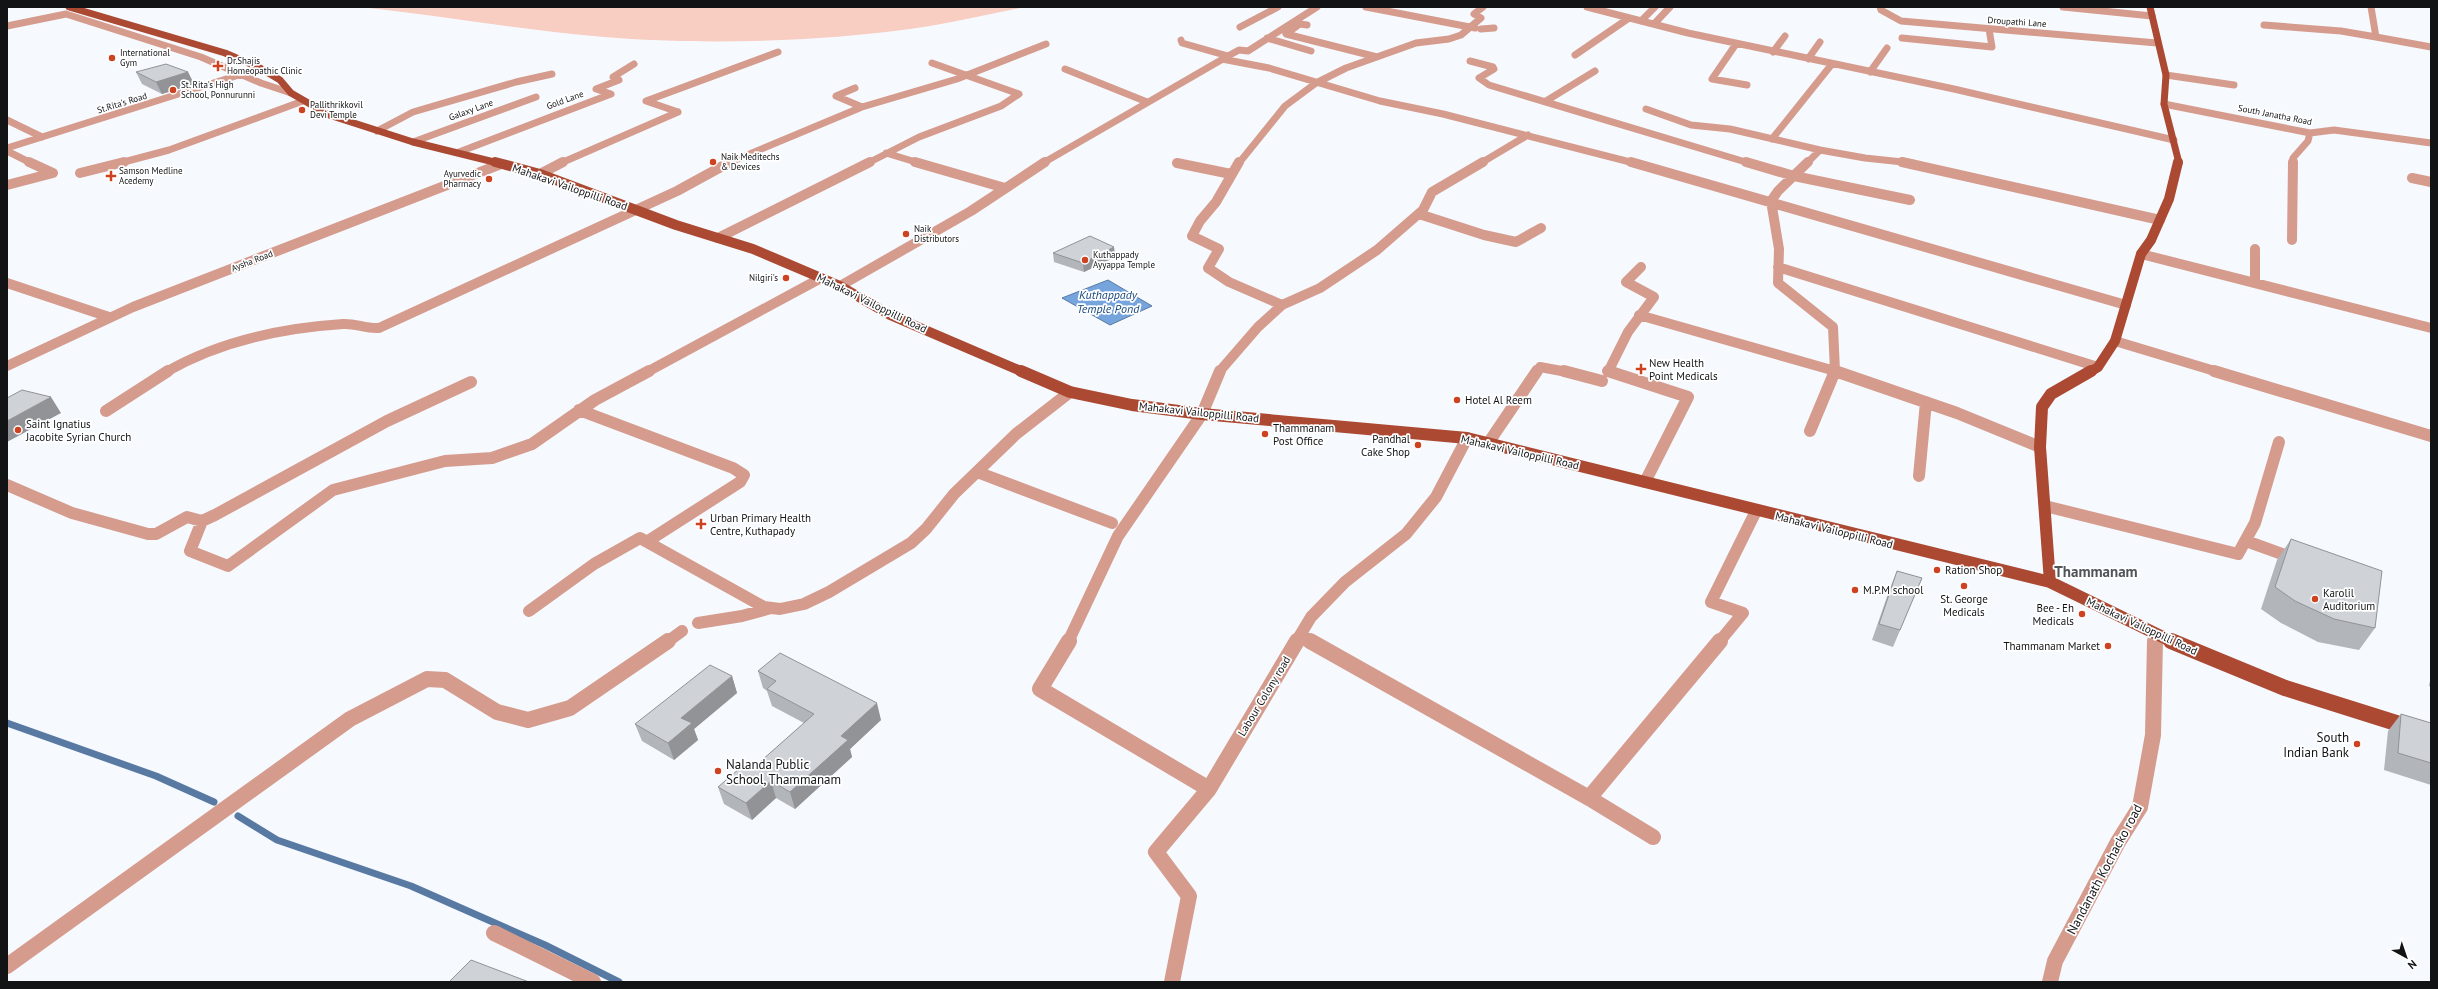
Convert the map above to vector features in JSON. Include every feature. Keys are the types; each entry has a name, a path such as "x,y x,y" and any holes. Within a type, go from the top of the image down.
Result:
{"main road":[{"name":"Mahakavi Vailoppilli Road","path":"69,7 225,53 260,68 280,80 291,94 329,115 413,142 459,152 540,174 636,210 718,238 840,286 890,315 1070,392 1132,405 1202,414 1467,438 1489,442 1756,511 2050,582 2155,634 2285,688 2431,734"},
{"path":"2050,582 2040,447 2042,407 2052,394 2098,367 2115,340 2141,254 2151,240 2174,187 2179,164 2164,104 2166,76 2157,44 2151,11"}],"street":[{"path":"1240,27 1278,7"},
{"path":"840,286 971,211 1050,158 1228,55 1239,50 1248,51 1317,7"},
{"path":"1366,7 1476,30"},
{"path":"1476,30 1481,18 1474,14 1483,7"},
{"path":"1587,7 1736,44 1870,72 2174,140"},
{"path":"1641,21 1655,7"},
{"path":"1654,24 1670,7"},
{"name":"Droupathi Lane","path":"1880,7 1881,10 1901,21 2157,44"},
{"path":"2063,7 2151,11"},
{"path":"2371,7 2376,37"},
{"path":"7,26 66,14 175,48 291,94"},
{"path":"1575,55 1629,18"},
{"path":"1286,34 1300,24 1307,25"},
{"path":"2264,25 2341,31 2431,47"},
{"path":"1282,305 1229,282 1208,268 1213,256 1219,249 1192,236 1200,221 1216,202 1231,174 1285,106 1316,83 1346,68 1416,43 1449,39 1476,30 1494,28"},
{"path":"1902,38 1992,47 1989,29"},
{"path":"1277,32 1377,57"},
{"path":"1773,52 1785,36"},
{"path":"1267,38 1310,51"},
{"path":"1181,40 1182,43 1195,47 1228,55 1316,83 1380,101 1443,114 1528,135 1772,201 1928,249 2126,305"},
{"path":"1195,47 1203,42"},
{"path":"1808,59 1820,42"},
{"path":"106,411 158,376 201,354 243,339 309,327 349,323 367,330 379,328 636,210 733,160 862,107 890,97 968,75 1046,44"},
{"path":"1736,44 1712,79 1747,85"},
{"path":"1212,45 1228,55"},
{"path":"1870,72 1888,48"},
{"path":"540,174 574,156 678,112 646,101 778,52"},
{"path":"1470,60 1494,69 1479,78 1480,80 1794,176 1910,200"},
{"path":"718,238 919,137 1001,106 1019,94 932,63"},
{"name":"Gold Lane","path":"459,152 611,94 596,89 619,80 612,77 634,64"},
{"path":"1772,139 1832,64"},
{"path":"1065,69 1148,102"},
{"path":"1546,101 1595,72"},
{"name":"St.Rita's Road","path":"7,148 127,112 242,74"},
{"path":"377,131 413,112 516,82 552,74"},
{"path":"2166,76 2234,85"},
{"path":"855,88 836,96 862,107"},
{"name":"Galaxy Lane","path":"413,142 536,97"},
{"path":"80,173 168,150 303,101"},
{"name":"South Janatha Road","path":"2164,104 2310,133 2334,130 2431,143"},
{"path":"1646,109 1691,125 1730,129 1820,150 1865,158 1915,163 2160,220"},
{"path":"7,120 42,137"},
{"path":"2292,240 2293,158 2308,141 2310,133"},
{"path":"1209,789 1040,689 1073,634 1118,536 1202,414 1217,374 1258,327 1282,305 1320,288 1371,254 1419,214 1432,192 1528,135"},
{"path":"1810,431 1835,371 1833,327 1778,283 1779,249 1772,201 1820,150"},
{"path":"7,151 53,174 7,185"},
{"path":"886,153 1005,188"},
{"path":"1177,163 1231,174"},
{"name":"Aysha Road","path":"7,366 109,317 501,164"},
{"path":"2412,178 2431,182"},
{"path":"1419,214 1516,242 1541,228"},
{"path":"2254,283 2255,249"},
{"path":"2141,254 2431,328"},
{"path":"1641,267 1626,282 1654,297 1639,315 1618,346 1608,372 1688,397 1645,482"},
{"path":"1778,267 2098,367"},
{"path":"471,382 387,421 261,491 202,521 190,551 228,566 333,490 445,461 492,458 532,444 594,400 821,278"},
{"path":"7,283 109,317"},
{"path":"1639,315 1835,371 1926,402 2040,447"},
{"path":"2115,340 2431,436"},
{"path":"1489,442 1540,367 1553,368 1602,381"},
{"path":"529,611 594,564 640,538 648,541 764,607 780,609 804,604 829,592 900,550 926,529 954,494 1016,434 1070,392"},
{"path":"1919,476 1926,402"},
{"path":"579,410 733,468 744,475 740,482 648,541"},
{"name":"Labour Colony road","path":"1172,982 1189,896 1156,852 1209,789 1311,617 1345,582 1406,534 1436,497 1467,438"},
{"path":"2045,506 2238,554 2256,523 2279,442"},
{"path":"976,472 1112,523"},
{"path":"7,485 72,513 148,534 156,534 187,517 202,521"},
{"path":"1589,798 1744,613 1711,602 1756,511"},
{"path":"2246,541 2311,564"},
{"path":"698,624 742,616 771,608"},
{"path":"7,966 350,719 427,679 445,680 497,712 528,720 570,708 682,630"},
{"name":"Nandanath Kochacko road","path":"2050,982 2054,961 2118,842 2140,807 2148,772 2153,735 2155,634"},
{"path":"1300,635 1589,798 1653,837"},
{"path":"494,934 593,982"}],"shaded area":[{"path":"361,7 1026,7 910,29 836,37 757,41 679,41 604,37 543,31"}],"water":[{"name":"Kuthappady Temple Pond","path":"1108,280 1152,306 1110,325 1062,298"}],"building":[{"path":"166,64 188,72 156,82 136,72"},
{"path":"1090,236 1114,247 1083,263 1053,253"},
{"path":"22,390 51,397 7,421 7,398"},
{"path":"2291,539 2382,571 2375,628 2334,619 2295,601 2275,587"},
{"path":"1897,571 1922,578 1900,630 1879,624"},
{"path":"780,653 877,703 841,736 848,740 790,792 771,781 746,803 718,787 740,768 752,769 814,714 767,689 776,681 758,671"},
{"path":"710,665 732,676 681,718 692,723 668,743 635,724"},
{"path":"2401,714 2431,723 2431,763 2398,753"},
{"path":"471,960 529,982 449,982"}],"waterway":[{"path":"7,723 156,776 214,802"},
{"path":"238,816 277,840 411,886 545,945 619,982"}],"place":[{"name":"International Gym","path":"112,58"},
{"name":"Dr.Shajis Homeopathic Clinic","path":"218,66"},
{"name":"St. Rita's High School, Ponnurunni","path":"173,90"},
{"name":"Pallithrikkovil Devi Temple","path":"302,110"},
{"name":"Naik Meditechs & Devices","path":"713,162"},
{"name":"Samson Medline Acedemy","path":"111,176"},
{"name":"Ayurvedic Pharmacy","path":"489,179"},
{"name":"Naik Distributors","path":"906,234"},
{"name":"Kuthappady Ayyappa Temple","path":"1085,260"},
{"name":"Nilgiri's","path":"786,278"},
{"name":"New Health Point Medicals","path":"1641,369"},
{"name":"Hotel Al Reem","path":"1457,400"},
{"name":"Saint Ignatius Jacobite Syrian Church","path":"18,430"},
{"name":"Thammanam Post Office","path":"1265,434"},
{"name":"Pandhal Cake Shop","path":"1418,445"},
{"name":"Urban Primary Health Centre, Kuthapady","path":"701,524"},
{"name":"Ration Shop","path":"1937,570"},
{"name":"St. George Medicals","path":"1964,586"},
{"name":"M.P.M school","path":"1855,590"},
{"name":"Karolil Auditorium","path":"2315,599"},
{"name":"Bee - Eh Medicals","path":"2082,614"},
{"name":"Thammanam Market","path":"2108,646"},
{"name":"South Indian Bank","path":"2357,744"},
{"name":"Nalanda Public School, Thammanam","path":"718,771"}],"district":[{"name":"Thammanam","path":"2096,572"}]}
